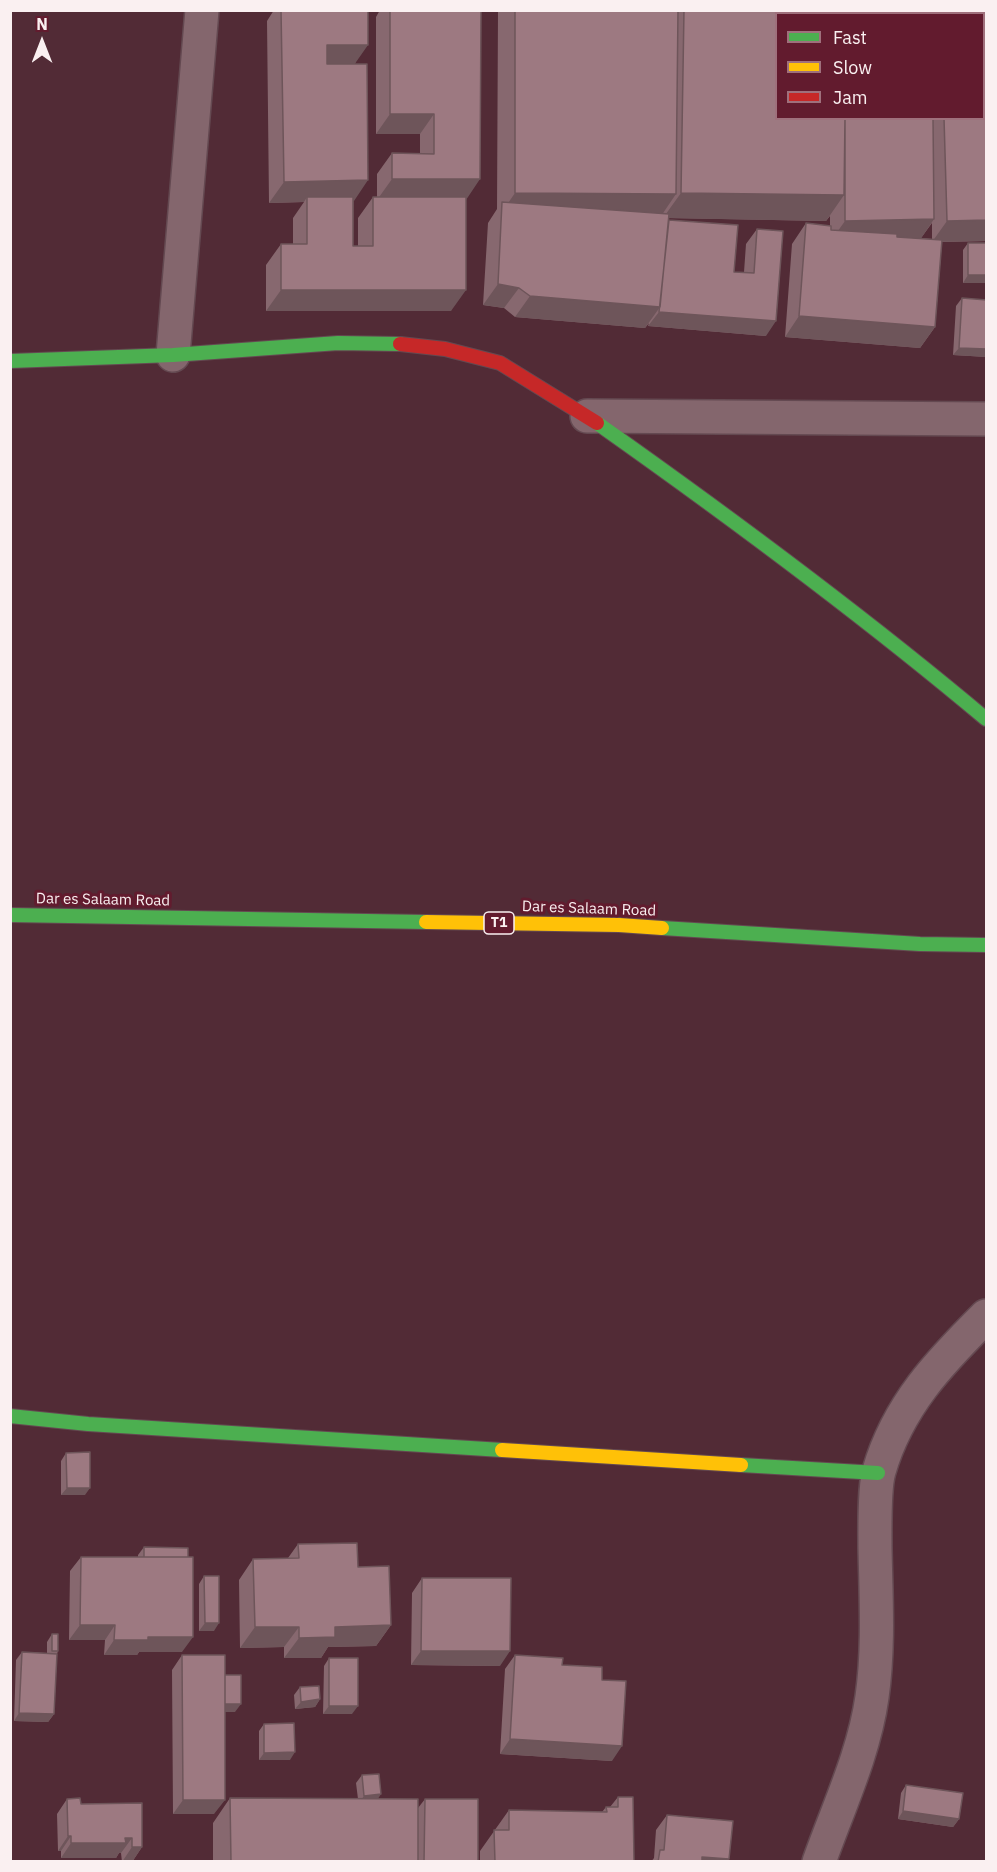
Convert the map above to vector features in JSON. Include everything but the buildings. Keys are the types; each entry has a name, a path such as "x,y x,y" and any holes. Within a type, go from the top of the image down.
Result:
{"main road":[{"path":"10,361 173,356 338,343 446,349 500,363 587,416 732,518 906,652 987,719"},
{"name":"Dar es Salaam Road","path":"10,915 620,925 920,944 987,945"},
{"path":"10,1416 88,1424 878,1473"}],"street":[{"path":"173,356 202,10"},
{"path":"587,416 987,419"},
{"path":"819,1862 855,1765 872,1698 876,1645 875,1525 878,1473 893,1436 918,1390 950,1352 987,1316"}],"traffic: fast":[{"path":"10,361 173,355 338,343 400,344"},
{"path":"597,423 794,567 986,719"},
{"path":"10,915 426,922"},
{"path":"662,928 920,944 986,945"},
{"path":"10,1416 88,1424 502,1450"},
{"path":"741,1465 878,1473"}],"traffic: slow":[{"path":"426,922 619,925 662,928"},
{"path":"502,1450 741,1465"}],"traffic: jam":[{"path":"400,344 445,349 500,363 597,423"}]}
